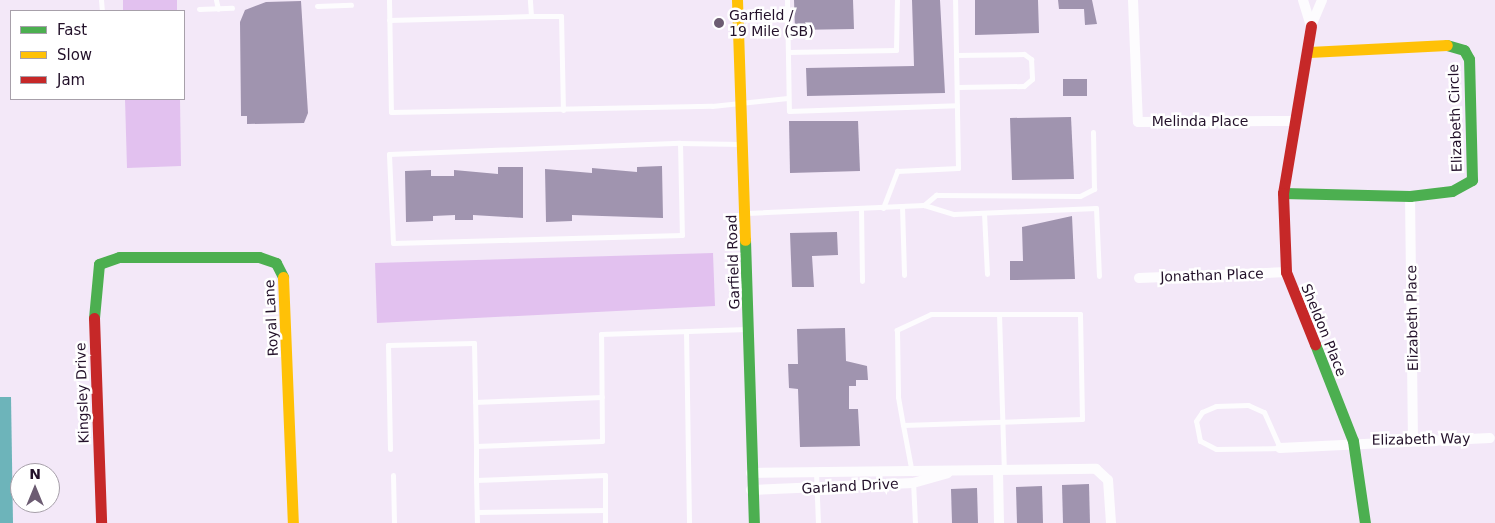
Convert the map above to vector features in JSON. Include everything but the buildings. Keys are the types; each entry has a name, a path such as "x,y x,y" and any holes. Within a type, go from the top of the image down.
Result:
{"street":[{"name":"Garfield Road","path":"737,0 750,329 750,473 754,523"},
{"name":"Melinda Place","path":"1133,0 1138,122 1294,120"},
{"name":"Sheldon Place","path":"1303,0 1310,26 1309,52 1294,120 1283,193 1286,272 1353,441 1365,523"},
{"name":"Sheldon Place","path":"1310,26 1322,0"},
{"name":"Elizabeth Circle","path":"1283,193 1410,196 1452,191 1472,180 1469,59 1464,50 1442,43 1309,52"},
{"name":"Elizabeth Place","path":"1410,196 1413,440"},
{"name":"Royal Lane","path":"99,264 119,257 259,257 282,270 293,523"},
{"name":"Kingsley Drive","path":"99,264 93,292 101,523"},
{"name":"Jonathan Place","path":"1139,278 1286,272"},
{"name":"Elizabeth Way","path":"1280,448 1353,441 1490,438"},
{"name":"Garland Drive","path":"750,473 912,469 948,473 1088,468 1104,473 1110,486 1111,523"},
{"path":"999,523 1001,471"},
{"name":"Garland Drive","path":"751,490 913,482 948,473"}],"lane":[{"path":"216,0 218,9"},
{"path":"389,0 391,112 563,110 742,102 788,98"},
{"path":"530,0 531,16"},
{"path":"787,0 789,111 957,104"},
{"path":"788,52 896,50 897,0"},
{"path":"882,208 897,171 958,168 955,0"},
{"path":"317,6 333,3 351,5"},
{"path":"198,9 232,8"},
{"path":"738,15 787,12"},
{"path":"389,20 561,16 563,110"},
{"path":"956,55 1024,54 1031,59 1032,79 1024,86 956,87"},
{"path":"924,205 936,195 1080,196 1094,189 1093,132"},
{"path":"680,144 682,234 393,243 389,154 680,144 744,144"},
{"path":"746,213 924,205 954,214 1096,208 1099,276"},
{"path":"902,206 904,275"},
{"path":"861,208 862,281"},
{"path":"984,213 987,274"},
{"path":"903,425 1082,419 1080,314 931,314 897,330 903,425 912,469 915,523"},
{"path":"999,314 1002,422 1001,471"},
{"path":"476,446 602,441 601,334 750,329"},
{"path":"686,331 689,523"},
{"path":"390,449 388,346 474,343 477,523"},
{"path":"475,402 602,397"},
{"path":"1248,405 1264,412 1280,448 1216,449 1200,441 1196,421 1202,412 1216,406 1248,405"},
{"path":"816,471 818,523"},
{"path":"393,475 394,523"},
{"path":"476,480 605,476 605,523"},
{"path":"476,512 605,510"}],"shaded area":[{"path":"123,0 177,0 177,10 123,10"},
{"path":"125,100 180,100 181,166 127,168"},
{"path":"713,253 715,306 377,323 375,263"}],"water":[{"path":"0,397 11,397 12,463 10,463 10,513 13,513 13,523 0,523"}],"traffic: fast":[{"path":"1283,193 1410,196 1452,191 1472,180 1469,59 1464,50 1447,45"},
{"path":"745,240 754,523"},
{"path":"94,318 99,264 119,257 259,257 276,263 283,277"},
{"path":"1315,344 1353,441 1365,523"}],"traffic: slow":[{"path":"737,0 745,240"},
{"path":"1309,52 1447,45"},
{"path":"283,277 293,523"}],"traffic: jam":[{"path":"1311,26 1283,193 1286,272 1315,344"},
{"path":"94,318 101,523"}],"place":[{"name":"Garfield / 19 Mile (SB)","path":"719,23"}]}
